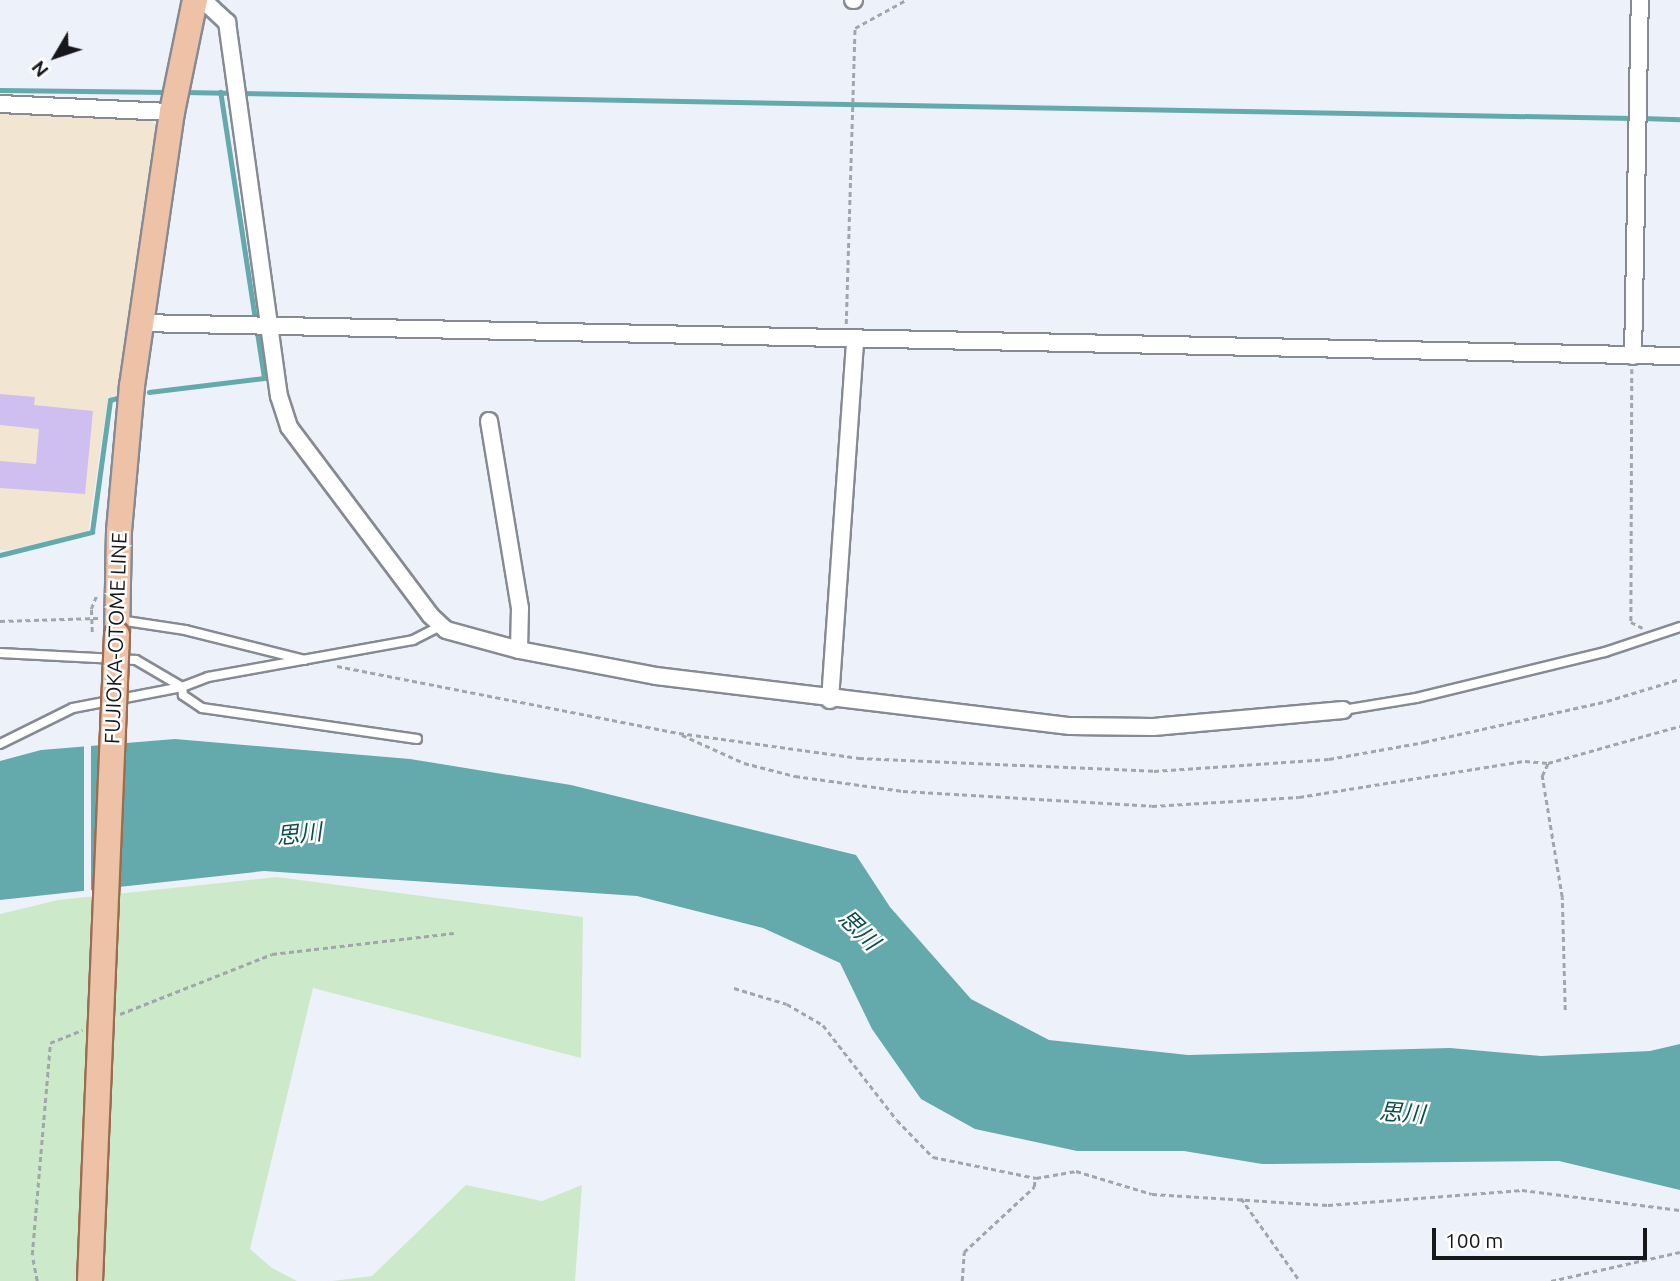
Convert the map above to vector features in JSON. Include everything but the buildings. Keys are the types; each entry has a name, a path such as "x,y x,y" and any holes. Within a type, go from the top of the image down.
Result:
{"main road":[{"name":"FUJIOKA-OTOME LINE","path":"90,1281 122,484 141,323 172,112 195,0"}],"street":[{"path":"203,0 228,22 279,396 289,427 440,626 519,650 656,676 1070,726 1153,727 1343,710"},
{"path":"1633,356 1640,0"},
{"path":"0,104 172,112"},
{"path":"141,323 271,328 1680,356"},
{"path":"830,699 850,340"},
{"path":"489,421 520,608 519,650"}],"lane":[{"path":"0,744 73,708 182,687 208,677 413,640 440,626"},
{"path":"116,627 185,630 306,660"},
{"path":"1343,710 1416,698 1605,652 1680,627"},
{"path":"0,653 136,660 182,687"},
{"path":"182,687 183,695 202,708 417,739"}],"path":[{"path":"850,340 855,28 906,0"},
{"path":"1633,356 1631,622 1662,633"},
{"path":"0,621 90,617"},
{"path":"679,733 744,763 795,776 903,791 1152,806 1299,797 1525,761 1548,763 1680,726"},
{"path":"1548,763 1542,791 1562,897 1565,1010"},
{"path":"108,1020 272,954 454,933"},
{"path":"734,988 787,1004 822,1025 897,1120 933,1157 1036,1178 1076,1171 1152,1194 1328,1205 1522,1190 1680,1210"},
{"path":"37,1281 32,1255 50,1043 85,1029"},
{"path":"962,1281 964,1252 1034,1187 1036,1178"},
{"path":"1241,1198 1300,1281"},
{"path":"1551,1281 1680,1252"}],"shaded area":[{"path":"0,112 152,121 159,128 117,395 108,398 88,533 8,550 0,550"}],"green space":[{"path":"277,877 583,917 581,1058 313,988 250,1249 272,1268 297,1281 0,1281 0,914 58,900"},
{"path":"466,1185 542,1201 582,1185 575,1281 332,1281 372,1276"}],"water":[{"name":"思川","path":"175,739 410,759 571,785 856,855 890,907 971,999 1049,1040 1188,1055 1450,1048 1541,1056 1650,1051 1680,1044 1680,1190 1559,1161 1262,1164 1184,1151 1077,1151 975,1129 921,1099 872,1029 840,963 763,928 637,896 264,871 0,900 0,761 41,750"}],"pier":[{"path":"84,743 91,743 91,893 84,893"}],"waterway":[{"path":"0,90 167,92"},
{"path":"183,92 1633,118"},
{"path":"149,392 264,378 220,92"},
{"path":"1642,118 1680,119"},
{"path":"0,555 92,532 110,400 117,398"}]}
